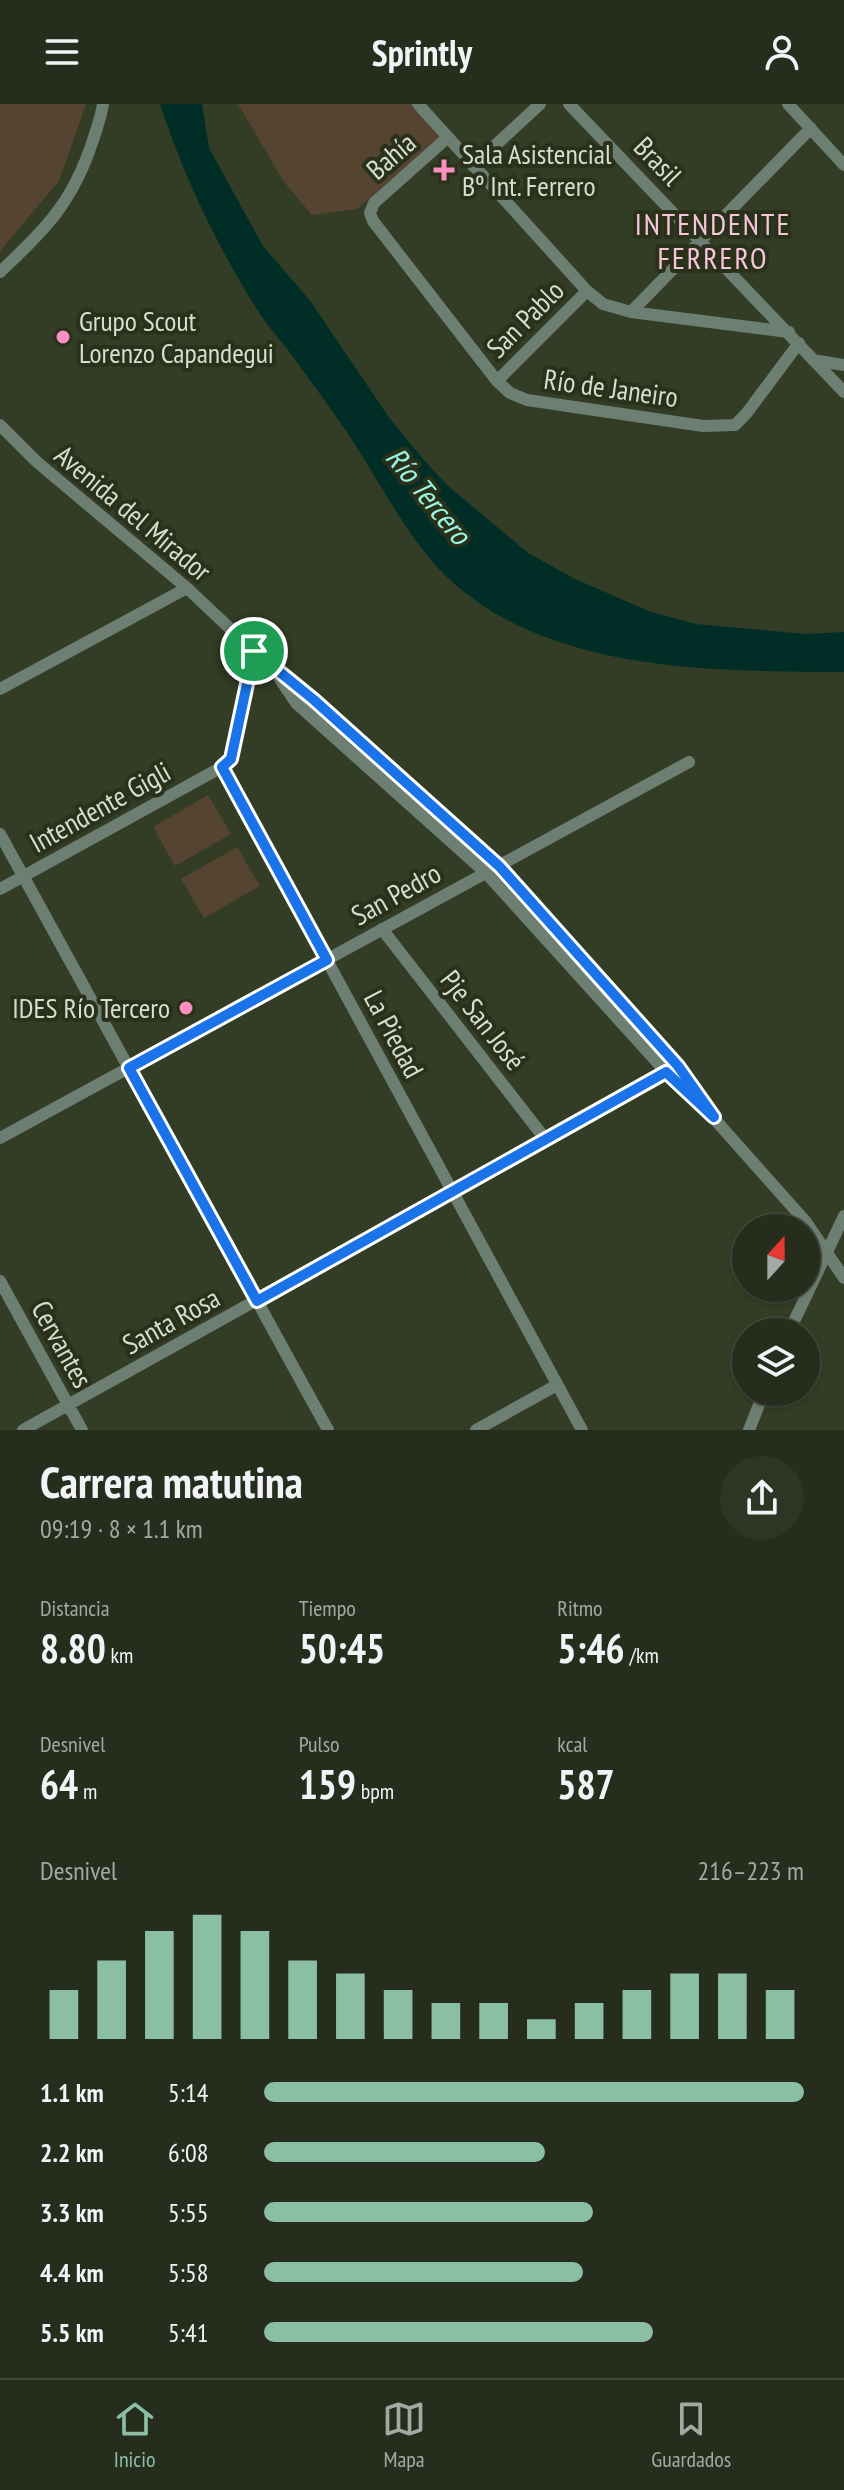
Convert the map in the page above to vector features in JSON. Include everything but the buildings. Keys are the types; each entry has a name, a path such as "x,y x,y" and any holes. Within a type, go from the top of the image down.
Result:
{"street":[{"path":"0,272 36,238 72,192 83,170 103,104"},
{"path":"418,104 587,291 603,304 631,312 789,332"},
{"path":"473,166 540,104"},
{"name":"Brasil","path":"569,104 844,392"},
{"path":"788,104 844,165"},
{"path":"631,312 811,128"},
{"name":"Bahía","path":"370,213 374,203 447,138"},
{"name":"Río de Janeiro","path":"370,213 373,221 497,381 510,393 527,400 703,426 735,425 799,343"},
{"name":"San Pablo","path":"497,381 587,291"},
{"path":"813,360 844,365"},
{"name":"Avenida del Mirador","path":"0,425 37,462 187,588 272,668 314,700 499,866 806,1222 844,1278"},
{"path":"0,689 187,588"},
{"path":"222,767 231,759 254,651"},
{"name":"Avenida del Mirador","path":"272,668 296,703 486,873 672,1069"},
{"name":"San Pedro","path":"0,1138 689,762"},
{"name":"Intendente Gigli","path":"0,889 222,767"},
{"name":"La Piedad","path":"222,767 582,1430"},
{"path":"0,834 328,1430"},
{"name":"Pje San José","path":"382,929 546,1140"},
{"name":"Santa Rosa","path":"23,1430 672,1069"},
{"path":"795,1318 844,1216"},
{"name":"Cervantes","path":"0,1281 82,1430"},
{"path":"476,1430 557,1385"},
{"path":"749,1430 758,1406"}],"shaded area":[{"path":"0,104 86,104 59,181 0,251"},
{"path":"238,104 412,104 440,137 357,209 312,215 284,182"},
{"path":"208,795 231,834 175,866 153,827"},
{"path":"237,847 260,886 204,918 181,879"}],"water":[{"name":"Río Tercero","path":"160,104 202,104 209,148 263,246 311,302 388,416 422,458 447,485 528,553 575,579 651,612 696,624 806,634 844,632 844,672 739,670 629,659 576,647 525,629 479,603 425,553 344,428 258,311 203,210"}],"place":[{"name":"Sala Asistencial Bº Int. Ferrero","path":"444,170"},
{"name":"Grupo Scout Lorenzo Capandegui","path":"63,337"},
{"name":"IDES Río Tercero","path":"186,1008"}],"district":[{"name":"INTENDENTE FERRERO","path":"713,242"}],"route":[{"path":"254,651 314,700 499,866 678,1066 714,1117 666,1072 257,1301 129,1068 327,960 222,767 231,759 254,651"}]}
